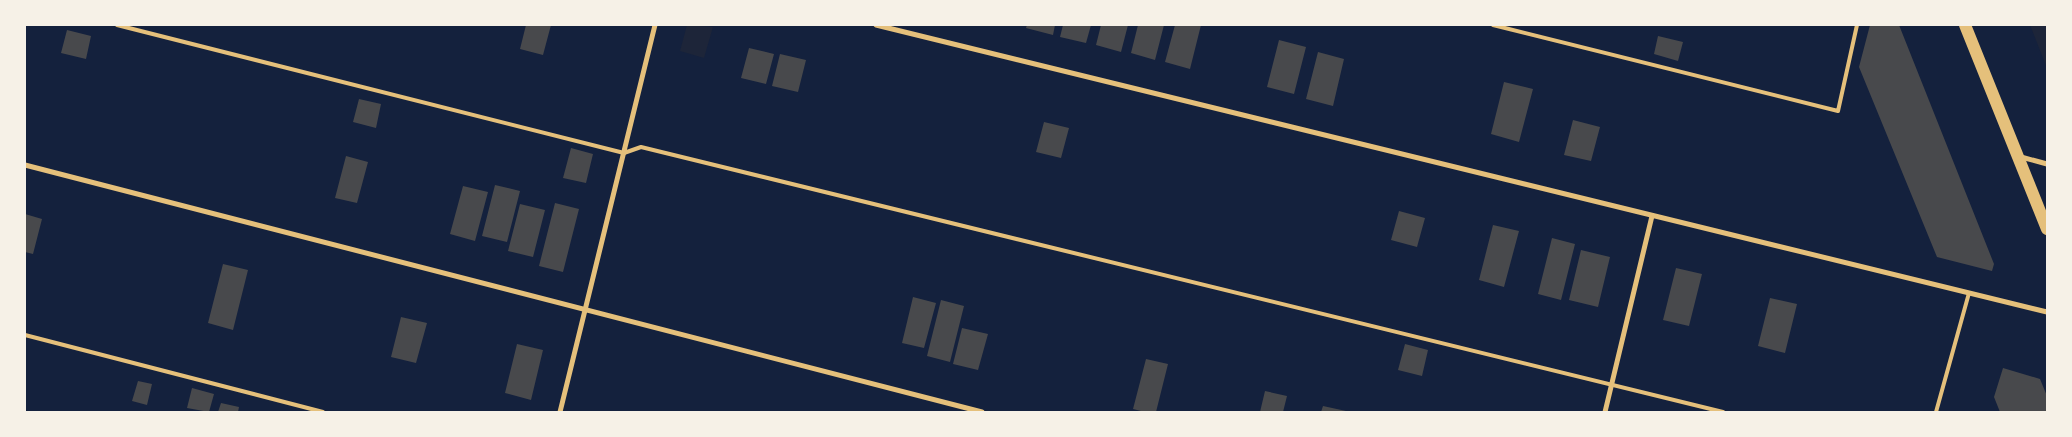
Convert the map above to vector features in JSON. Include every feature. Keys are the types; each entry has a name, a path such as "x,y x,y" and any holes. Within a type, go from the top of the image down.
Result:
{"main road":[{"path":"1965,25 2047,229"}],"street":[{"path":"560,412 655,25"},
{"path":"876,25 2047,312"},
{"path":"2018,156 2047,164"},
{"path":"25,165 982,412"},
{"path":"1605,412 1652,216"}],"lane":[{"path":"117,25 624,153 640,147 1723,412"},
{"path":"1493,25 1838,111 1857,25"},
{"path":"1936,412 1969,293"},
{"path":"25,335 323,412"}],"shaded area":[{"path":"687,25 713,27 704,58 680,51"},
{"path":"2030,25 2047,25 2047,68"}],"building":[{"path":"526,25 551,25 543,55 520,49"},
{"path":"1027,25 1055,25 1053,35 1026,28"},
{"path":"1063,25 1091,25 1086,43 1060,37"},
{"path":"1101,25 1128,25 1121,52 1096,45"},
{"path":"1138,25 1164,25 1155,60 1131,53"},
{"path":"1175,25 1201,25 1190,69 1165,62"},
{"path":"1870,25 1899,25 1994,264 1992,271 1937,257 1859,67"},
{"path":"67,30 91,36 86,59 61,53"},
{"path":"1658,36 1683,42 1678,61 1654,54"},
{"path":"1279,40 1306,47 1294,94 1267,87"},
{"path":"749,48 774,54 766,84 741,78"},
{"path":"1318,52 1344,59 1333,106 1306,99"},
{"path":"780,54 806,60 798,92 772,86"},
{"path":"1504,82 1533,89 1519,142 1491,134"},
{"path":"359,99 381,104 376,128 353,122"},
{"path":"1573,120 1600,127 1591,161 1564,155"},
{"path":"1044,122 1069,128 1061,158 1036,152"},
{"path":"571,148 593,154 586,183 563,178"},
{"path":"346,156 368,162 357,203 335,198"},
{"path":"495,185 520,191 507,242 482,236"},
{"path":"463,186 488,192 475,241 450,234"},
{"path":"555,203 579,209 563,272 539,266"},
{"path":"520,204 545,210 533,257 508,251"},
{"path":"1399,211 1425,218 1417,247 1391,240"},
{"path":"25,214 42,219 33,254 25,252"},
{"path":"1493,225 1519,231 1504,287 1479,280"},
{"path":"1552,238 1575,244 1561,300 1538,294"},
{"path":"1581,250 1610,257 1598,307 1569,300"},
{"path":"223,264 248,270 233,330 208,323"},
{"path":"1676,268 1702,274 1689,326 1663,320"},
{"path":"913,297 936,303 924,348 902,343"},
{"path":"1770,298 1797,304 1785,353 1758,346"},
{"path":"941,300 964,306 950,362 927,356"},
{"path":"401,317 427,323 416,363 391,357"},
{"path":"962,328 988,334 978,370 953,364"},
{"path":"517,344 543,350 531,400 505,393"},
{"path":"1405,344 1428,350 1422,376 1398,370"},
{"path":"1146,359 1168,364 1156,412 1133,409"},
{"path":"2003,368 2040,379 2047,396 2047,412 2000,412 1994,397"},
{"path":"138,381 152,384 147,405 132,401"},
{"path":"192,388 214,394 209,412 187,408"},
{"path":"1265,391 1287,396 1283,412 1260,412"},
{"path":"221,403 239,407 238,412 218,412"},
{"path":"1323,406 1346,411 1346,412 1321,412"}]}
